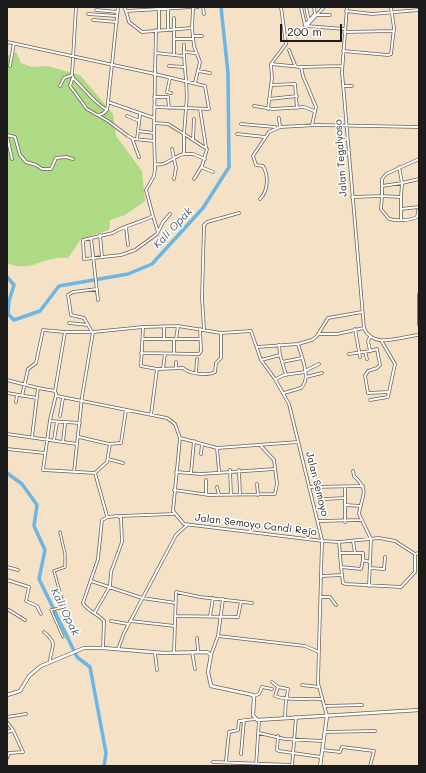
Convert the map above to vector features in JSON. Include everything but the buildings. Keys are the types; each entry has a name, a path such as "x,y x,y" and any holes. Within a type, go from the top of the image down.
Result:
{"street":[{"path":"76,7 72,76 70,86 85,107 132,138 154,141"},
{"path":"98,115 107,110 118,7"},
{"path":"124,7 129,22 135,25 139,31 192,28"},
{"path":"194,7 192,28 193,38 200,62 195,83"},
{"path":"126,11 155,8 159,10 198,7"},
{"path":"203,7 204,14"},
{"path":"268,109 271,85 271,64 286,44 281,7"},
{"path":"301,7 306,25"},
{"path":"306,7 309,21"},
{"path":"314,7 316,15"},
{"path":"306,25 323,7"},
{"name":"Jalan Tegalyoso","path":"347,7 342,66 343,86 364,328"},
{"path":"343,51 388,55 393,50 394,31 391,7"},
{"path":"168,9 168,29"},
{"path":"96,10 118,12"},
{"path":"158,232 152,216 146,190 154,176 155,164 154,97 159,10"},
{"path":"346,12 372,14 392,11 419,10"},
{"path":"88,14 117,16"},
{"path":"297,36 316,15 330,16"},
{"path":"174,18 174,55"},
{"path":"92,20 117,22"},
{"path":"306,25 345,31 394,31"},
{"path":"175,39 202,36"},
{"path":"7,42 205,86 209,108 154,107"},
{"path":"10,66 14,43"},
{"path":"184,45 185,68 187,72 185,81 186,108 184,154"},
{"path":"289,50 296,66"},
{"path":"156,53 174,55 197,53"},
{"path":"271,64 301,67 342,66"},
{"path":"169,66 185,68"},
{"path":"301,67 302,76 316,107 312,125"},
{"path":"197,71 210,73"},
{"path":"60,86 64,78 72,76"},
{"path":"72,76 87,90 93,101 107,110"},
{"path":"170,78 167,92 171,93"},
{"path":"271,85 295,84 297,108"},
{"path":"343,86 352,86"},
{"path":"269,99 297,96"},
{"path":"154,97 168,97 169,108"},
{"path":"108,102 140,115 154,118"},
{"path":"254,106 268,109 309,108 314,111"},
{"path":"194,179 205,159 206,147 200,109"},
{"path":"137,139 140,115"},
{"path":"127,116 139,121"},
{"path":"279,118 280,127"},
{"path":"193,140 194,119"},
{"path":"154,123 168,124 206,147"},
{"path":"241,124 276,128 312,125 419,127"},
{"path":"260,199 264,195 268,176 263,166 256,165 253,156 265,137 276,128"},
{"path":"138,131 154,133"},
{"path":"237,134 265,137"},
{"path":"12,159 8,147 7,135 15,137 19,154 23,160 41,168 51,169 55,158 66,157 73,159"},
{"path":"132,138 139,157"},
{"path":"172,149 175,157 176,170 174,179"},
{"path":"155,164 164,164 175,157 184,154 193,154 205,159"},
{"path":"401,209 419,207 417,217 393,220 386,217 381,208 382,179 386,174 419,159"},
{"path":"201,167 213,172"},
{"path":"399,167 402,184 401,220"},
{"path":"382,186 402,184 419,179"},
{"path":"352,197 401,197"},
{"path":"204,329 202,298 204,225 207,222 240,213"},
{"path":"152,216 142,222 114,233 100,235 82,241 84,259 121,255 135,250 145,244 158,232 163,222 170,214"},
{"path":"126,227 128,245"},
{"path":"100,235 102,257"},
{"path":"91,238 98,289 98,300"},
{"path":"74,472 79,437 81,401 92,332 84,318 70,315 68,295 73,292 98,289"},
{"path":"419,294 419,325"},
{"path":"257,347 300,343 312,340 320,334 328,318 362,312"},
{"path":"69,323 88,325"},
{"path":"164,326 164,339"},
{"path":"22,396 28,368 36,363 42,330 92,332 127,330 143,327 178,326 204,329 221,333 221,358 216,363 215,372 196,373 176,368 143,368 140,365 143,327"},
{"path":"174,354 178,326"},
{"path":"320,334 337,334 364,328 370,337 382,342 395,364 388,397 370,400"},
{"path":"141,353 195,355 201,351 200,329"},
{"path":"355,329 360,357"},
{"name":"Jalan Semoyo","path":"221,333 251,331 261,360 284,393 290,408 323,541 319,687 327,716"},
{"path":"42,470 56,395 55,391 65,332"},
{"path":"382,342 407,335 419,335"},
{"path":"370,337 368,341 370,351"},
{"path":"142,339 200,339"},
{"path":"284,393 302,388 306,377 300,343"},
{"path":"279,345 280,355 288,380"},
{"path":"349,354 376,349 380,365 377,368 368,371 365,376 368,393 388,392"},
{"path":"365,351 367,359"},
{"path":"163,368 165,353"},
{"path":"261,360 280,355"},
{"path":"282,362 302,358"},
{"path":"196,373 197,359"},
{"path":"176,362 176,368"},
{"path":"275,379 305,371 318,364"},
{"path":"151,415 157,369"},
{"path":"306,377 322,373"},
{"path":"7,380 25,386 55,391"},
{"path":"32,437 38,388"},
{"path":"7,393 37,398"},
{"path":"16,402 17,395"},
{"path":"56,395 63,398 151,415 173,422 178,430 180,438 174,490 173,514"},
{"path":"60,416 63,398"},
{"path":"79,437 110,444 122,442 126,410"},
{"path":"50,421 80,423"},
{"path":"54,440 57,422"},
{"path":"63,442 65,424"},
{"path":"7,434 77,444"},
{"path":"180,438 217,448 261,446 298,442"},
{"path":"191,473 194,441"},
{"path":"39,470 95,473 108,459 110,444"},
{"path":"201,454 202,444"},
{"path":"174,490 218,495 275,494 277,484 272,457 261,446"},
{"path":"217,448 219,471"},
{"path":"7,449 45,453"},
{"path":"108,459 123,463"},
{"path":"176,472 191,473 275,469"},
{"path":"230,470 231,495"},
{"path":"239,470 240,495"},
{"path":"353,471 354,476 363,486 365,495 359,514 371,539 369,586"},
{"path":"95,473 108,517"},
{"path":"206,480 206,494"},
{"path":"258,484 258,495"},
{"path":"310,487 363,486"},
{"path":"217,487 218,495"},
{"path":"345,487 345,522"},
{"path":"324,498 345,498"},
{"path":"346,505 361,506"},
{"path":"103,648 104,623 95,612 86,608 82,603 98,559 101,522 108,517 140,514 173,514 181,521 188,524 176,534 128,624 118,649"},
{"path":"95,612 110,586 111,572 122,542 120,516"},
{"path":"318,521 345,522 361,520"},
{"name":"Jalan Semoyo Candi Rejo","path":"188,524 323,541 340,542 371,539 395,541 415,554"},
{"path":"60,532 65,554 65,567 54,571 64,606 51,610 63,637"},
{"path":"353,541 355,553"},
{"path":"340,542 344,584 403,586 415,572 415,554 419,553"},
{"path":"341,552 364,553 361,569 342,567"},
{"path":"370,568 384,569 385,557"},
{"path":"363,560 371,563"},
{"path":"7,568 18,570"},
{"path":"322,576 342,575"},
{"path":"7,580 29,587 26,600 37,606 41,614"},
{"path":"90,581 110,586 142,598 176,603"},
{"path":"174,653 175,594 177,592 252,603"},
{"path":"321,596 330,597 336,605"},
{"path":"210,616 213,598"},
{"path":"223,599 218,636 211,655 208,672 211,686 254,696 259,694 262,687 272,689"},
{"path":"175,616 238,617 241,602"},
{"path":"85,613 86,608"},
{"path":"7,609 25,620"},
{"path":"111,621 128,624"},
{"path":"130,621 175,626"},
{"path":"44,632 54,641 50,661"},
{"path":"218,636 305,646 319,652"},
{"path":"198,638 198,652"},
{"path":"7,695 20,691 35,671 50,661 80,650 103,648 155,653 208,652 211,655"},
{"path":"192,652 195,669"},
{"path":"155,653 156,670"},
{"path":"272,682 278,687 288,689 285,718"},
{"path":"302,685 319,687"},
{"path":"278,687 276,697 321,698"},
{"path":"254,696 253,715 255,719"},
{"path":"324,706 362,705"},
{"path":"226,761 229,732 237,731 239,721 419,710"},
{"path":"7,717 26,714"},
{"path":"320,766 327,716"},
{"path":"214,762 226,761 292,765 296,717"},
{"path":"241,754 244,720"},
{"path":"256,766 259,720"},
{"path":"7,722 13,730 23,752 10,753 7,758"},
{"path":"7,732 13,730"},
{"path":"325,732 375,730"},
{"path":"259,733 295,739 323,741"},
{"path":"278,736 278,751 321,757"},
{"path":"322,750 340,752 342,747 374,751 370,766"}],"green space":[{"path":"16,52 21,63 32,67 47,66 80,75 113,114 116,136 142,171 145,201 125,215 110,220 109,230 81,239 68,258 53,259 24,266 16,266 7,263 7,56"}],"waterway":[{"name":"Kali Opak","path":"7,277 14,285 9,301 8,314 14,320 40,311 59,286 128,274 152,264 203,208 229,167 228,73 221,7"},
{"name":"Kali Opak","path":"7,473 22,484 37,505 34,526 45,550 39,579 77,657 90,667 106,753 104,766"}]}
